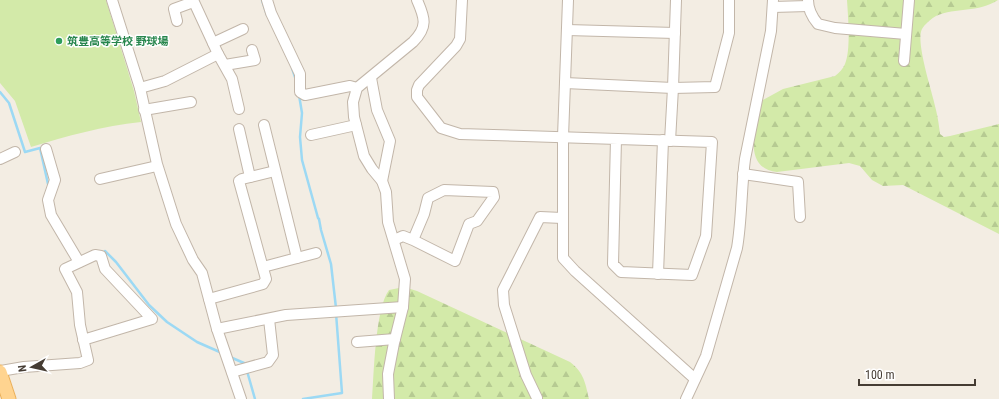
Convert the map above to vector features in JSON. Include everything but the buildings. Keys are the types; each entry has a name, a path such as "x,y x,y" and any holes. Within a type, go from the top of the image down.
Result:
{"main road":[{"path":"0,372 9,399"}],"street":[{"path":"112,0 140,88 157,166 176,224 193,260 202,273 217,330 241,399"},
{"path":"267,0 271,13 300,74 300,92 305,94 350,86 357,88"},
{"path":"389,399 388,374 402,307 405,279 388,222 386,192 382,181 364,156 354,117 353,102 357,88 414,42 421,34 424,26 424,17 417,0"},
{"path":"462,0 460,39 456,46 419,85 417,90 417,97 441,128 449,132 460,134 712,142 706,236 692,275 621,272 613,264 616,139"},
{"path":"568,0 563,137 562,258 695,379"},
{"path":"658,274 666,141 673,88 676,0"},
{"path":"565,83 673,88 715,87 729,33 729,0"},
{"path":"904,61 909,0"},
{"path":"177,21 174,10 193,1 218,54 232,79 239,109"},
{"path":"686,399 706,356 737,248 740,231 743,174 771,31 773,3 808,3 814,20 818,24 835,28 906,34"},
{"path":"213,43 243,29"},
{"path":"567,30 675,33"},
{"path":"224,65 255,60 252,50"},
{"path":"140,88 165,81 218,54"},
{"path":"371,78 377,110 390,140 382,181"},
{"path":"144,110 191,102"},
{"path":"264,125 297,258"},
{"path":"311,135 356,125"},
{"path":"239,129 250,177"},
{"path":"46,149 55,180 48,200 51,215 79,262"},
{"path":"0,159 15,152"},
{"path":"100,179 157,166"},
{"path":"209,299 263,284 266,279 240,181 275,171"},
{"path":"743,174 798,182 800,217"},
{"path":"394,240 403,236 455,261 470,224 477,221 494,197 493,192 444,190 431,196 428,198 424,214 413,240"},
{"path":"537,398 526,374 504,305 504,290 540,217 562,218"},
{"path":"263,267 316,253"},
{"path":"0,372 24,367 80,363 88,360 83,340 80,325 77,292 65,269 95,255 101,256 106,269 152,319 83,340"},
{"path":"217,330 286,315 402,307"},
{"path":"232,372 268,362 273,355 268,319"},
{"path":"357,342 395,339"}],"green space":[{"name":"筑豊高等学校 野球場","path":"0,0 106,0 134,91 141,122 85,132 31,147 15,101 0,83"},
{"path":"847,0 998,0 983,7 944,13 936,16 923,27 920,36 925,68 937,113 940,134 944,137 950,136 999,124 999,234 903,185 883,186 872,180 860,166 849,163 777,172 766,169 759,163 755,154 754,133 761,101 783,89 835,76 844,66 847,58 849,42"},
{"path":"404,287 417,291 570,362 581,374 589,399 372,399 376,342 384,299 389,290"}],"waterway":[{"path":"262,0 267,15"},
{"path":"292,68 296,80"},
{"path":"0,92 9,103 25,152 40,148 48,184"},
{"path":"299,95 302,113 300,137 302,160 331,264 336,308"},
{"path":"105,251 116,262 149,305 167,322 197,342 222,353"},
{"path":"303,399 342,393 336,313"},
{"path":"230,357 244,363 245,366"},
{"path":"247,371 255,399"}],"place":[{"name":"筑豊高等学校 野球場","path":"59,41"}]}
